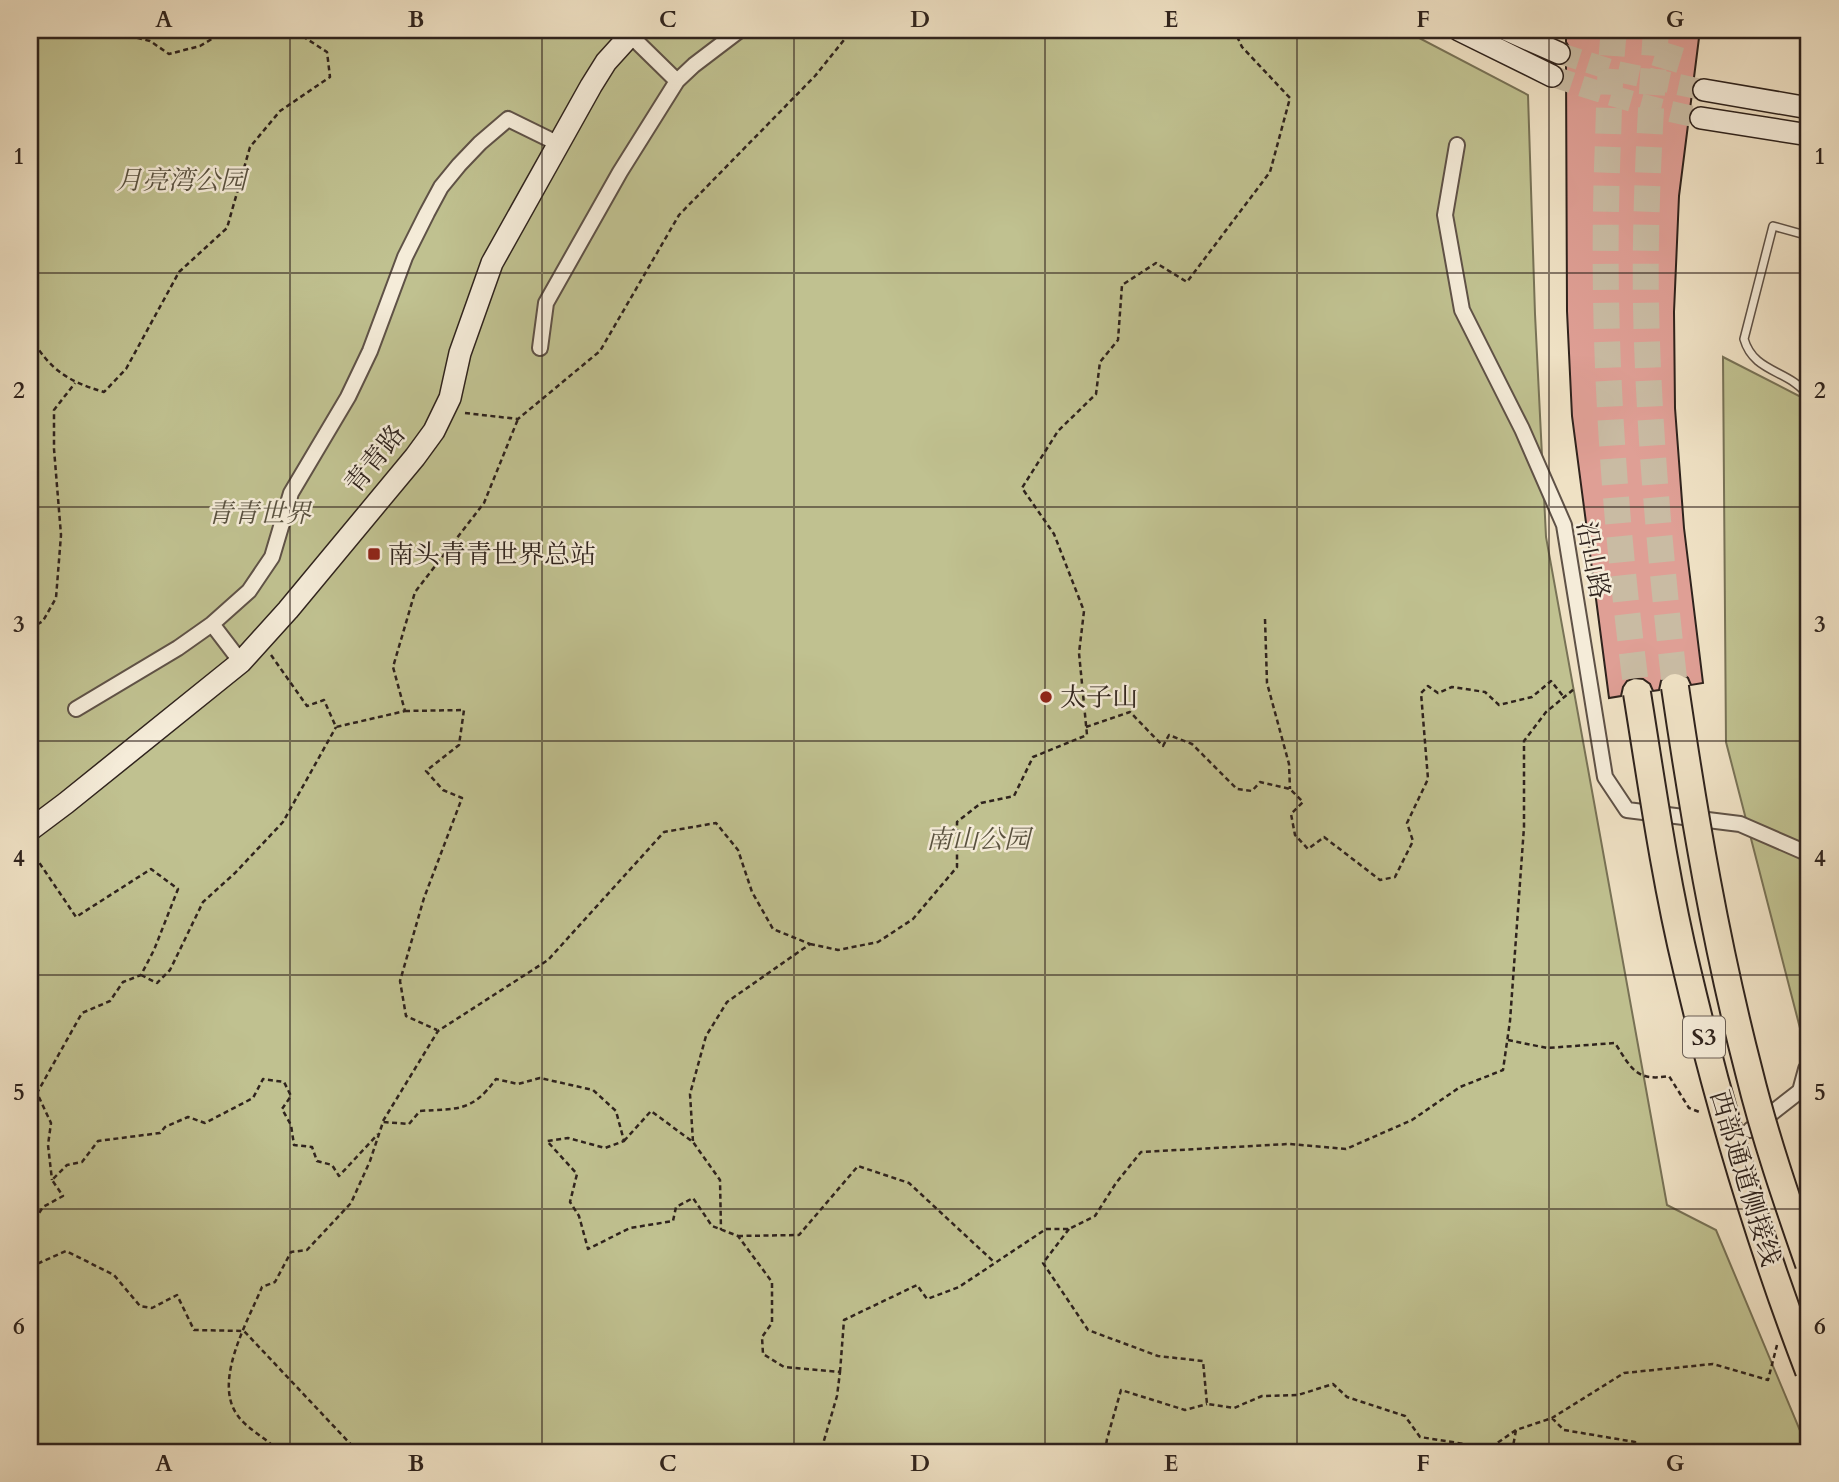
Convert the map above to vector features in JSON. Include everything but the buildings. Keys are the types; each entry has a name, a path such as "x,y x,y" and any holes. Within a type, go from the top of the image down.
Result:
{"highway":[{"name":"西部通道侧接线","path":"1675,687 1693,808 1725,972 1749,1073 1785,1195 1809,1264"},
{"name":"西部通道侧接线","path":"1637,693 1660,840 1686,969 1752,1210 1809,1371"}],"street":[{"path":"540,348 546,303 620,172 677,81 740,30"},
{"path":"1459,30 1552,76"},
{"path":"1507,30 1559,53"},
{"path":"632,32 677,81"},
{"name":"青青路","path":"30,830 85,789 240,662 262,640 415,457 434,431 450,398 460,353 492,264 606,62 632,32"},
{"path":"1704,90 1809,108"},
{"path":"1701,118 1809,135"},
{"path":"76,709 178,648 212,624 249,591 272,557 291,493 348,397 370,351 405,257 442,187 480,143 508,119 559,145"},
{"name":"沿山路","path":"1457,145 1445,215 1462,310 1522,429 1564,525 1605,777 1627,810 1741,824 1809,854"},
{"path":"212,624 240,662"},
{"path":"1750,1130 1800,1091 1809,1065"}],"lane":[{"path":"1809,236 1773,226 1744,339 1748,353 1756,362 1794,381 1809,397"}],"path":[{"path":"60,30 77,30"},
{"path":"104,30 150,41 169,54 200,46 227,30"},
{"path":"30,336 47,362 75,383 104,391 126,369 179,272 228,228 250,148 279,111 330,77 327,51 293,30"},
{"path":"405,711 393,667 415,592 484,503 518,419 600,351 679,215 815,76 852,30"},
{"path":"279,1452 238,1417 228,1395 232,1361 262,1287 275,1282 291,1252 307,1250 351,1203 383,1122 438,1031 548,960 663,832 716,823 738,850 752,892 773,929 810,944 838,950 878,942 913,919 957,867 957,822 981,803 1014,796 1033,757 1087,736 1079,653 1084,611 1054,534 1022,488 1058,431 1097,394 1100,362 1118,340 1122,285 1156,263 1187,282 1270,172 1290,98 1242,47 1234,30"},
{"path":"30,75 30,86"},
{"path":"30,629 43,621 55,598 61,535 54,449 54,410 75,383"},
{"path":"444,411 518,419"},
{"path":"1265,619 1267,683 1289,764 1290,789"},
{"path":"262,640 307,706 324,700 336,727"},
{"path":"824,1452 823,1444 837,1396 844,1320 917,1285 927,1300 959,1287 1046,1229 1069,1229 1095,1216 1141,1152 1289,1144 1346,1149 1412,1120 1460,1087 1503,1070 1508,1040 1524,827 1524,741 1546,712 1588,676"},
{"path":"1086,727 1130,712 1163,746 1169,735 1192,744 1237,789 1252,791 1260,782 1290,789 1303,802 1291,814 1295,835 1307,849 1324,837 1380,880 1395,877 1413,841 1407,823 1428,779 1421,693 1428,686 1438,693 1452,687 1485,692 1499,705 1532,698 1551,681 1564,697"},
{"path":"141,975 157,983 170,971 203,902 284,822 336,727 405,711 464,710 459,745 426,771 443,790 462,798 424,898 400,981 406,1016 438,1031"},
{"path":"30,849 76,916 151,869 178,889 141,975 123,982 110,1001 82,1013 37,1093 51,1123 48,1145 52,1180 63,1196 43,1207 30,1227"},
{"path":"693,1142 690,1094 706,1036 727,1002 810,944"},
{"path":"1508,1040 1547,1048 1615,1044 1633,1072 1653,1079 1669,1076 1689,1108 1702,1113"},
{"path":"383,1122 409,1124 420,1111 466,1108 487,1092 496,1079 518,1084 540,1078 593,1090 615,1111 624,1141"},
{"path":"52,1180 66,1165 82,1162 98,1141 160,1133 165,1127 188,1117 205,1123 253,1098 263,1079 284,1082 291,1096 282,1109 291,1125 294,1145 312,1147 317,1161 332,1166 339,1176 380,1131"},
{"path":"721,1230 720,1180 693,1142 651,1111 624,1141 605,1148 568,1138 547,1141 577,1174 570,1202 579,1216 588,1249 629,1228 673,1221 676,1207 693,1198 712,1226 721,1230 738,1236 799,1235 858,1166 909,1183 995,1263"},
{"path":"1069,1229 1044,1263 1088,1330 1158,1356 1203,1361 1207,1404"},
{"path":"738,1236 772,1282 772,1323 762,1337 763,1354 784,1367 840,1372"},
{"path":"30,1268 66,1251 114,1275 140,1306 152,1308 177,1295 194,1330 244,1331 358,1452"},
{"path":"1105,1452 1121,1390 1185,1410 1207,1404 1234,1408 1262,1396 1298,1395 1333,1384 1347,1396 1405,1416 1420,1437 1490,1448 1516,1430 1552,1418 1625,1373 1713,1364 1768,1380 1778,1339"},
{"path":"1552,1418 1564,1430 1635,1442 1641,1452"},
{"path":"1512,1452 1516,1430"}],"green space":[{"name":"南山公园","path":"30,30 1404,30 1528,95 1546,537 1667,1205 1716,1230 1809,1452 30,1452"},
{"path":"1723,357 1803,398 1809,408 1809,1063 1726,742"}],"tunnel":[{"path":"1614,30 1606,211 1607,349 1621,556 1637,693"},
{"path":"1656,30 1646,226 1647,343 1651,429 1675,687"},
{"path":"1664,69 1676,30"},
{"path":"1559,53 1615,71 1704,90"},
{"path":"1552,76 1626,100 1701,118"}],"place":[{"name":"南头青青世界总站","path":"374,554"},
{"name":"太子山","path":"1046,697"}],"park label":[{"name":"月亮湾公园","path":"181,180"},
{"name":"青青世界","path":"259,513"}]}
